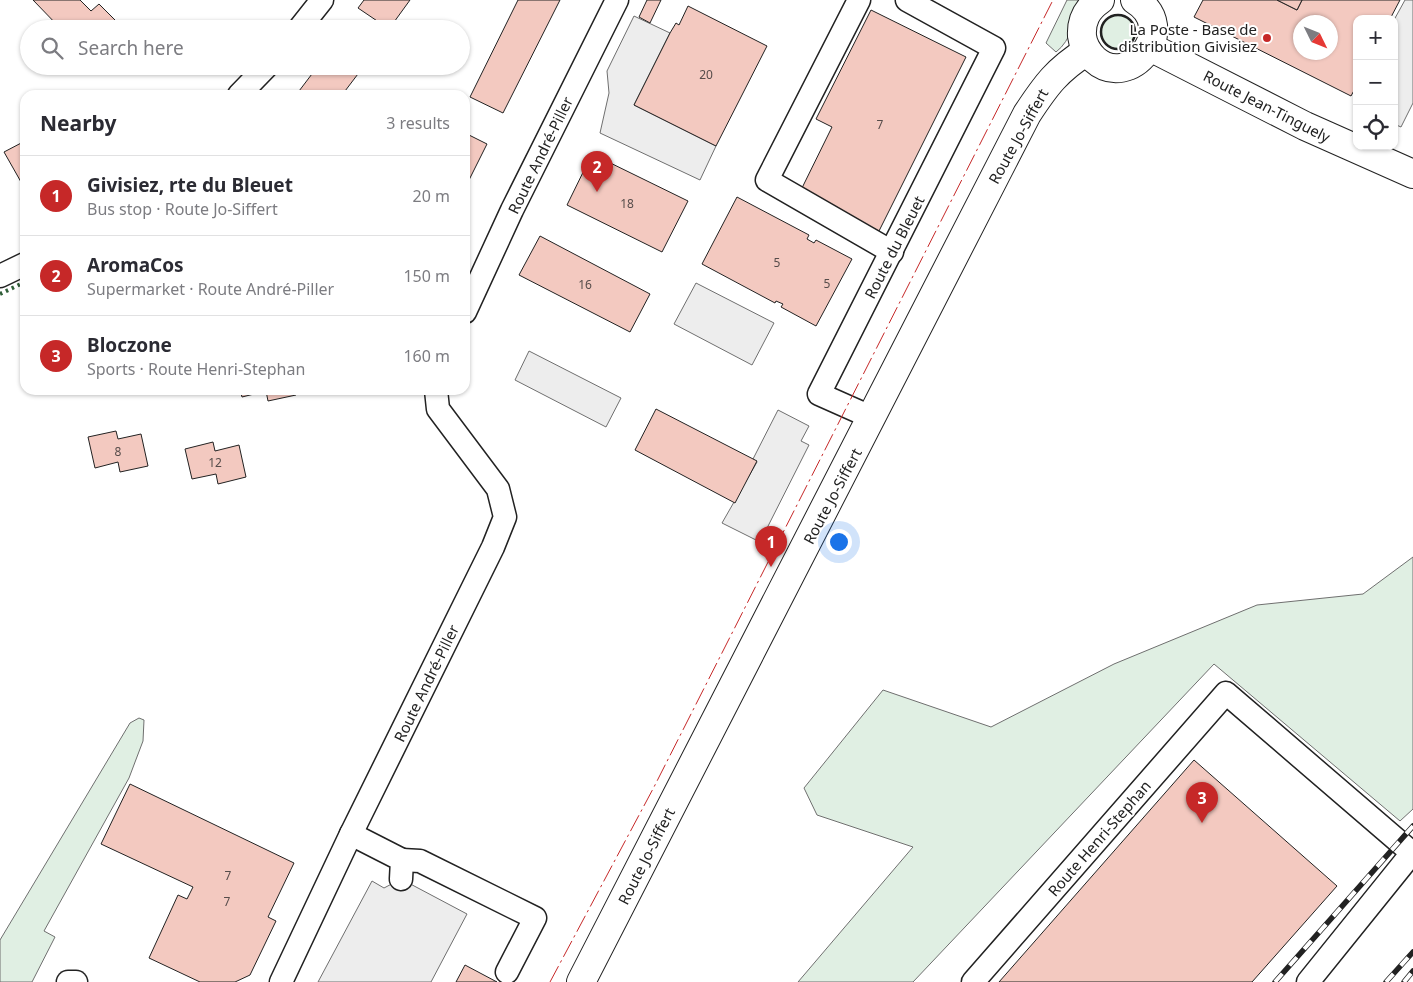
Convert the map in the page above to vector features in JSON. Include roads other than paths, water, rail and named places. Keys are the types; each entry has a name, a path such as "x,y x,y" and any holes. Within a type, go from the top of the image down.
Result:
{"main road":[{"path":"1100,0 1092,6 1085,16 1081,28 1082,40 1087,51 1096,61 1108,66 1121,68 1134,64 1144,56 1150,47 1154,33 1152,20 1146,9 1135,0"},
{"name":"Route Jean-Tinguely","path":"1150,47 1304,126 1413,174"},
{"name":"Route Jo-Siffert","path":"581,982 873,418 1027,114 1048,82 1070,62 1087,51"}],"street":[{"path":"306,20 322,0"},
{"name":"Route André-Piller","path":"470,301 516,202 617,0"},
{"path":"860,0 767,180 892,252"},
{"name":"Route du Bleuet","path":"873,418 819,394 994,48 907,0"},
{"path":"244,90 258,75"},
{"path":"0,276 20,266"},
{"name":"Route André-Piller","path":"281,982 351,834 493,547 505,518 498,489 438,409 437,395"},
{"name":"Route Henri-Stephan","path":"973,982 1226,693 1412,853 1308,982"},
{"path":"351,834 402,869 420,861 534,918 507,972"},
{"path":"68,982 76,982"}],"railway":[{"path":"1275,982 1413,826"},
{"path":"1386,982 1413,952"},
{"path":"1404,982 1413,971"}],"place":[{"name":"La Poste - Base de distribution Givisiez","path":"1267,38"},
{"name":"AromaCos","path":"597,192"},
{"name":"Givisiez, rte du Bleuet","path":"771,567"},
{"name":"Bloczone","path":"1202,823"}]}
